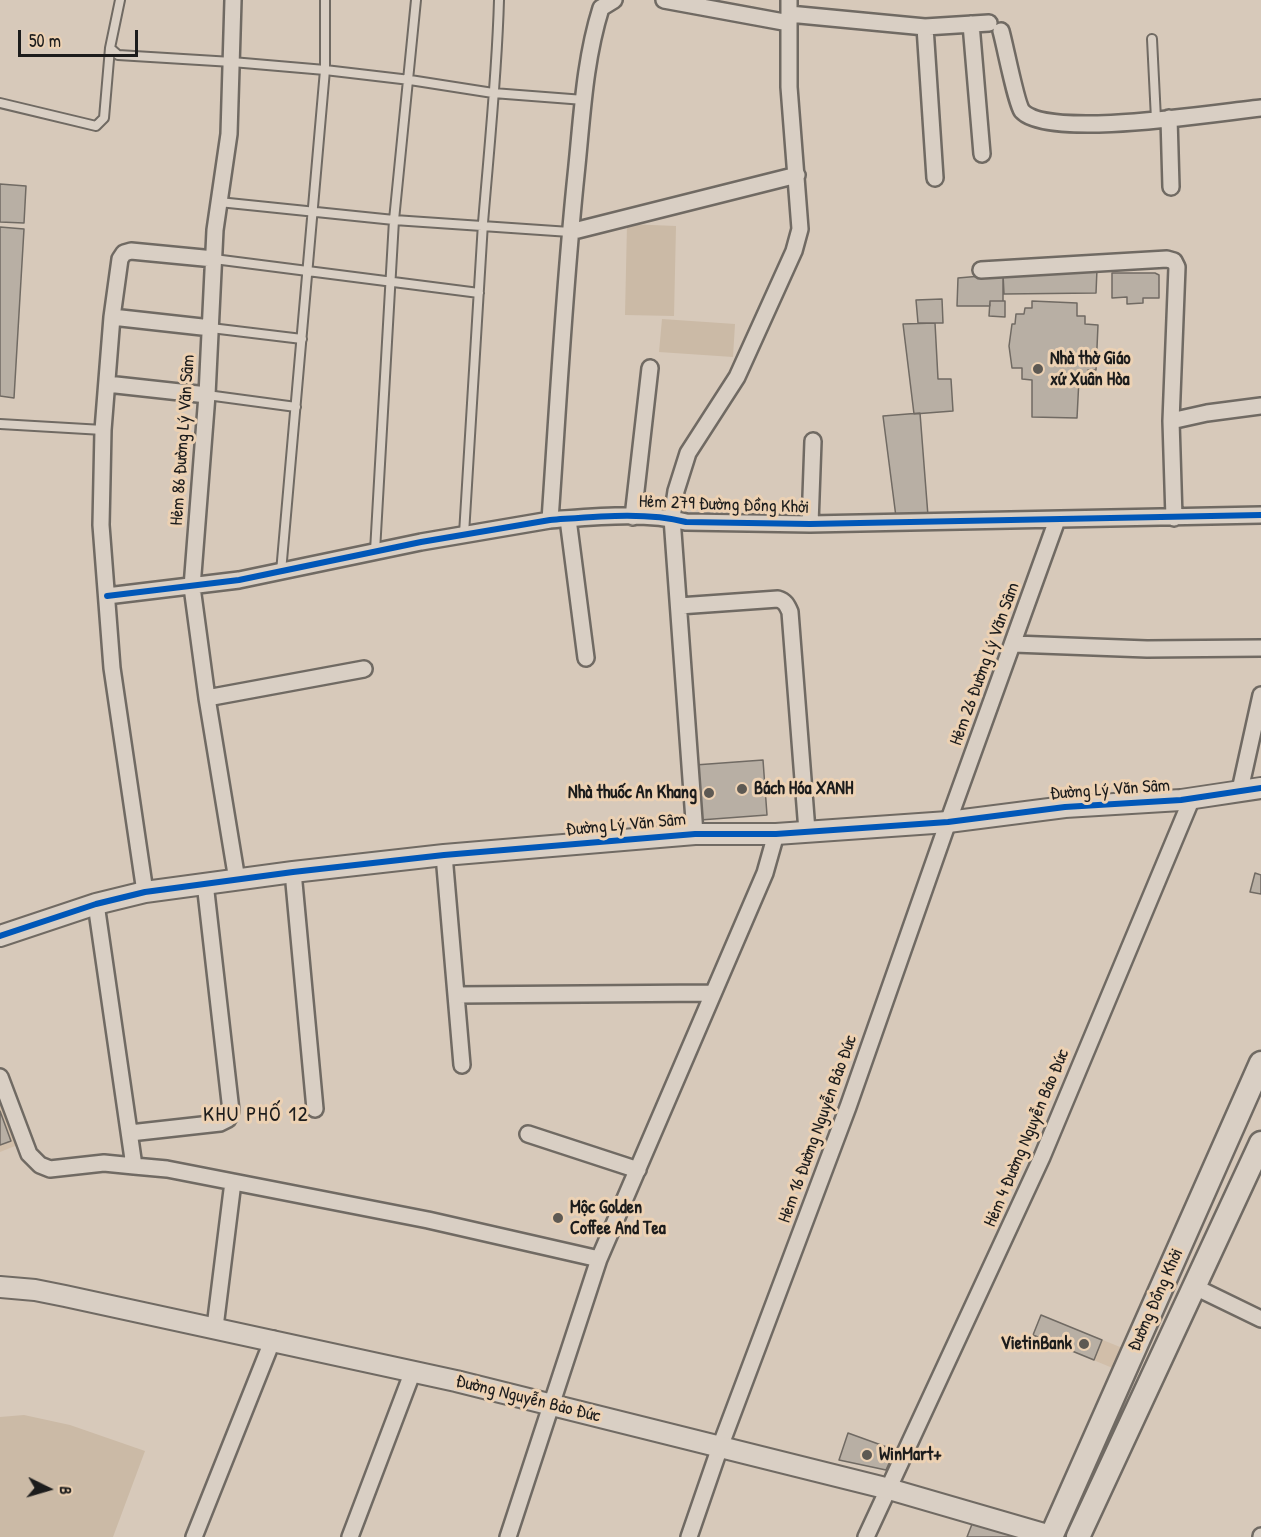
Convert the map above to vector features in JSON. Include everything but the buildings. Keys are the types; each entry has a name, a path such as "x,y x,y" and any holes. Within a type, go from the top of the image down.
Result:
{"main road":[{"name":"Đường Đồng Khởi","path":"1053,1537 1261,1063"},
{"name":"Đường Đồng Khởi","path":"1078,1537 1261,1143"}],"street":[{"name":"Hẻm 86 Đường Lý Văn Sâm","path":"233,0 230,134 219,202 214,260 207,395 192,587 207,698 237,880"},
{"path":"550,520 570,232 584,100 593,34 600,8 614,0"},
{"path":"664,0 925,27 972,24 995,27 1019,107 1030,117 1066,123 1124,124 1261,108"},
{"path":"695,834 672,518 676,491 688,453 737,377 794,251 800,229 789,87 789,12"},
{"path":"972,24 982,154"},
{"path":"925,27 935,178"},
{"path":"1162,119 1171,187"},
{"path":"570,232 797,175"},
{"path":"145,892 115,691 101,525 103,430 112,317 120,259 124,253 131,251 214,260"},
{"path":"981,270 1167,259 1174,261 1177,267 1172,421 1174,518"},
{"path":"112,317 211,328"},
{"path":"633,517 650,368"},
{"path":"107,384 207,395"},
{"path":"1172,421 1207,413 1261,406"},
{"path":"810,524 813,441"},
{"name":"Hẻm 279 Đường Đồng Khởi","path":"107,596 192,587 281,572 375,551 550,520 633,517 672,518 686,522 810,524 1261,515"},
{"path":"568,519 586,658"},
{"name":"Hẻm 26 Đường Lý Văn Sâm","path":"948,822 1057,520"},
{"path":"679,606 778,598 788,605 807,831"},
{"path":"1014,644 1147,649 1261,648"},
{"path":"207,698 364,669"},
{"path":"1240,790 1261,695"},
{"name":"Đường Lý Văn Sâm","path":"0,936 96,904 145,892 293,872 444,855 695,834 776,834 948,822 1065,807 1192,798 1261,788"},
{"name":"Hẻm 4 Đường Nguyễn Bảo Đức","path":"866,1537 1042,1158 1192,798"},
{"name":"Hẻm 16 Đường Nguyễn Bảo Đức","path":"689,1537 720,1447 848,1107 948,822"},
{"path":"508,1537 599,1259 765,873 776,834"},
{"path":"444,855 462,1065"},
{"path":"293,872 315,1109"},
{"path":"130,1133 220,1123 228,1119 231,1111 205,884"},
{"path":"96,904 134,1166"},
{"path":"456,995 712,993"},
{"path":"0,1077 29,1154 40,1165 50,1169 104,1163 167,1169 428,1220 599,1259"},
{"path":"528,1134 638,1170"},
{"path":"215,1327 232,1182"},
{"name":"Đường Nguyễn Bảo Đức","path":"0,1287 55,1294 413,1371 889,1489 1053,1537"},
{"path":"1195,1287 1261,1319"},
{"path":"194,1537 273,1340"},
{"path":"350,1537 413,1371"}],"lane":[{"path":"0,103 96,126 104,118 110,48 120,0"},
{"path":"281,572 325,70 325,0"},
{"path":"375,551 394,220 410,80 416,0"},
{"path":"465,534 483,227 497,66 499,0"},
{"path":"1152,39 1162,119"},
{"path":"110,48 118,55 325,70 493,93 584,100"},
{"path":"219,202 394,220 570,232"},
{"path":"214,260 479,293"},
{"path":"211,328 302,339"},
{"path":"207,395 296,407"},
{"path":"0,424 103,430"}],"shaded area":[{"path":"627,224 676,226 674,316 625,315"},
{"path":"662,319 735,324 733,357 659,352"},
{"path":"0,1093 20,1144 0,1152"},
{"name":"VietinBank","path":"1041,1315 1125,1349 1115,1369 1033,1335"},
{"path":"24,1415 70,1425 145,1451 113,1537 0,1537 0,1417"}],"cycle path":[{"path":"107,596 239,580 421,542 550,520 636,516 686,522 810,524 1261,515"},
{"path":"0,936 96,904 145,892 293,872 444,855 695,834 776,834 948,822 1065,807 1181,800 1261,788"}],"place":[{"name":"Nhà thờ Giáo xứ Xuân Hòa","path":"1038,369"},
{"name":"Bách Hóa XANH","path":"742,789"},
{"name":"Nhà thuốc An Khang","path":"709,793"},
{"name":"Mộc Golden Coffee And Tea","path":"558,1218"},
{"name":"VietinBank","path":"1084,1344"},
{"name":"WinMart+","path":"867,1455"}],"district":[{"name":"KHU PHỐ 12","path":"256,1115"}]}
